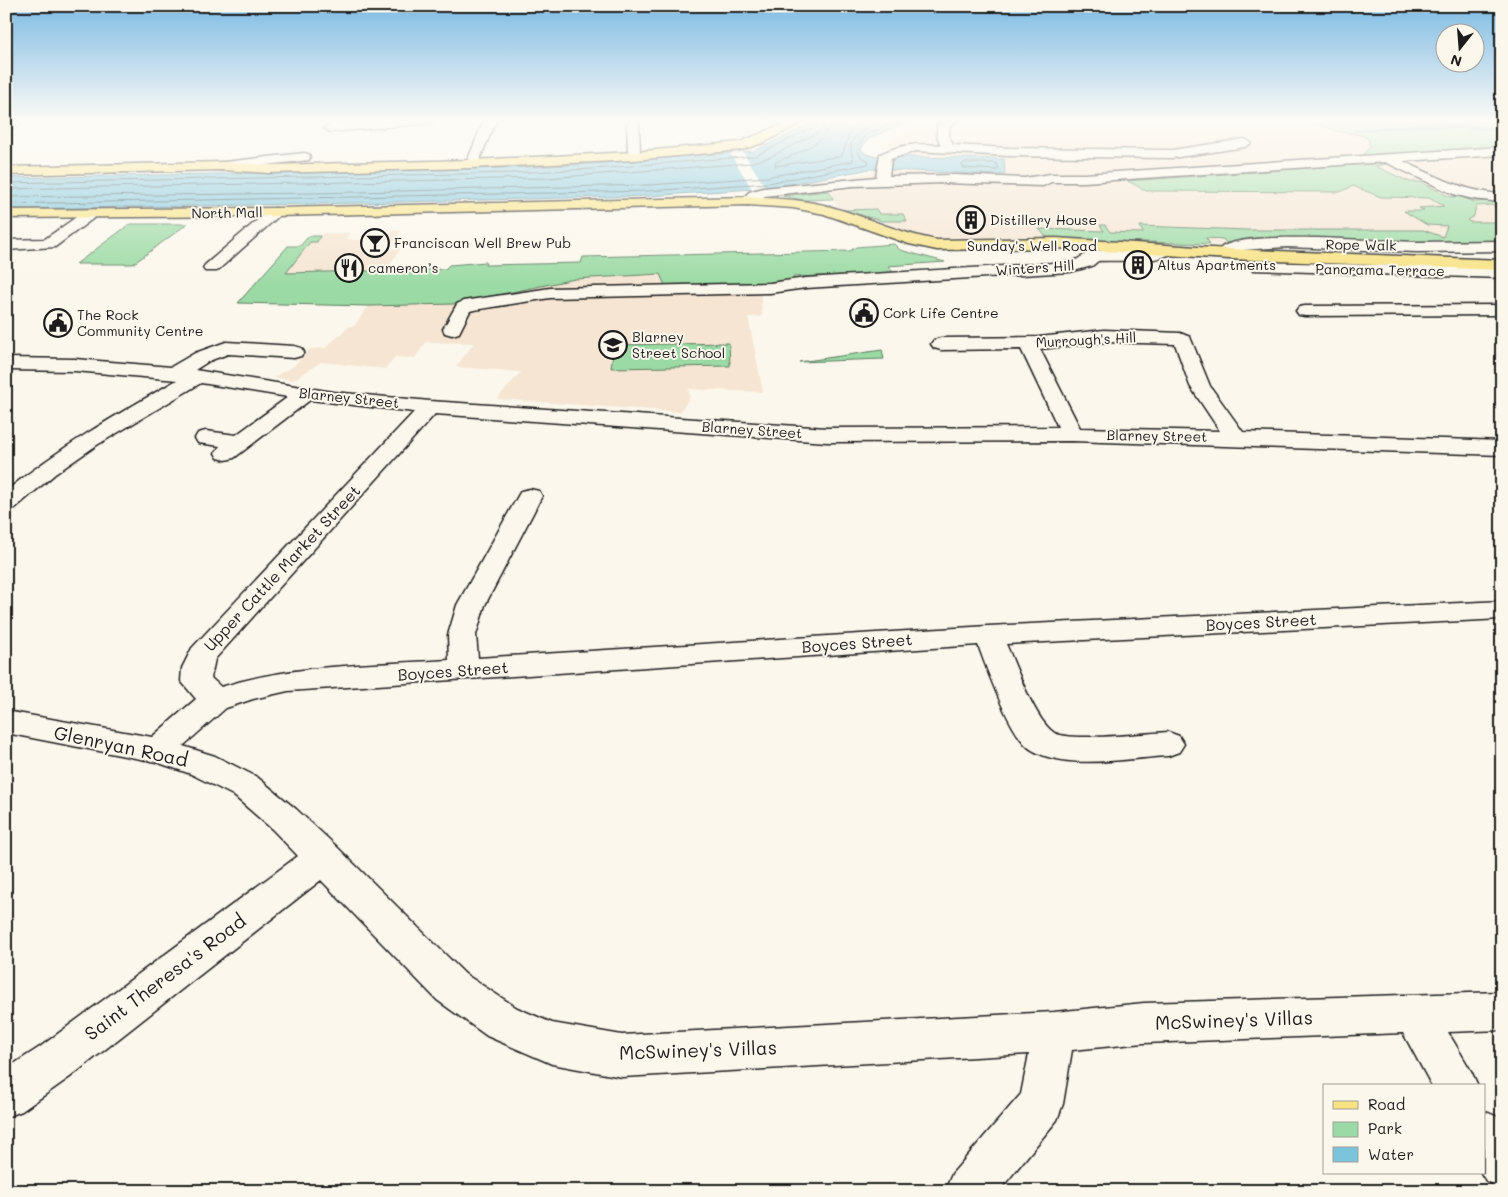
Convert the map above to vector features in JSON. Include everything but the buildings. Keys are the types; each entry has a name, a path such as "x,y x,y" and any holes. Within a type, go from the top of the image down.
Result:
{"main road":[{"name":"North Mall","path":"6,214 274,212 748,201"},
{"name":"Sunday's Well Road","path":"748,201 793,204 826,210 869,223 915,241 937,245 1056,243 1165,251 1502,265"}],"street":[{"path":"748,201 754,195 763,192 835,184 861,176"},
{"path":"923,176 942,179 1058,182 1113,176"},
{"path":"1424,176 1459,192 1483,197 1502,198"},
{"path":"211,268 274,212"},
{"path":"6,245 49,244 90,214"},
{"name":"Rope Walk","path":"1230,254 1227,250 1234,246 1262,243 1502,246"},
{"name":"Winters Hill","path":"452,329 463,308 469,305 550,293 770,288 806,283 1070,267 1086,263 1094,256 1148,255 1165,251"},
{"name":"Panorama Terrace","path":"1258,267 1502,273"},
{"path":"1305,311 1502,310"},
{"name":"Murrough's Hill","path":"1028,343 1104,336 1180,339 1183,341 1200,386 1236,438"},
{"path":"941,344 1028,343 1072,434"},
{"path":"175,373 202,357 226,348 294,352"},
{"name":"Blarney Street","path":"6,364 103,367 175,373 305,394 430,407 827,434 1072,434 1502,448"},
{"path":"6,502 47,469 89,440 198,376"},
{"path":"206,438 233,448 305,394"},
{"name":"Upper Cattle Market Street","path":"215,700 196,681 202,655 430,407"},
{"path":"464,670 462,635 471,605 530,496"},
{"name":"Boyces Street","path":"215,700 249,689 288,681 988,635 1502,610"},
{"path":"988,635 1027,722 1042,740 1058,747 1077,748 1168,744"},
{"path":"158,750 215,700"},
{"name":"Glenryan Road","path":"6,722 158,750 204,765 245,786 284,819 323,857"},
{"name":"McSwiney's Villas","path":"323,857 451,987 502,1022 552,1043 622,1056 1054,1032 1144,1023 1502,1011"},
{"name":"Saint Theresa's Road","path":"6,1095 55,1062 323,857"},
{"path":"1414,1013 1455,1084"},
{"path":"969,1191 1041,1104 1054,1032"},
{"path":"1486,1137 1502,1165"}],"shaded area":[{"path":"851,176 1502,176 1502,242 1228,245 1056,239 946,242 915,236 882,221 838,209 829,191 843,189 828,181"},
{"path":"392,231 401,231 389,249 400,249 386,271 286,273 310,242 317,242 322,233 351,233 347,238 354,240 386,239"},
{"name":"Blarney Street School","path":"660,274 760,285 762,316 748,317 763,392 688,389 690,397 680,412 497,399 521,372 456,367 474,343 426,342 415,358 395,357 385,369 321,362 293,380 273,377 294,366 310,349 325,348 350,326 354,326 369,306 454,304 575,279"}],"green space":[{"path":"1200,176 1397,176 1410,182 1421,182 1450,197 1461,196 1473,202 1490,201 1502,206 1502,209 1491,205 1476,206 1474,216 1467,220 1470,222 1502,222 1502,242 1228,245 1223,239 1206,238 1210,244 1048,239 1039,229 1104,231 1100,225 1105,225 1110,232 1143,233 1140,226 1248,230 1423,230 1443,237 1447,226 1427,225 1404,211 1424,211 1419,208 1444,206 1429,198 1381,197 1353,186 1340,192 1146,191 1128,181"},
{"path":"829,191 833,199 803,200 783,196"},
{"path":"876,209 879,214 903,214 907,221 882,221 844,210"},
{"path":"130,224 187,224 133,264 76,264"},
{"path":"309,236 320,236 317,242 310,242 286,273 445,269 449,265 486,262 485,265 581,263 583,257 850,251 856,247 894,244 900,250 945,262 888,266 894,273 793,277 793,281 760,285 666,288 660,274 575,279 454,304 369,306 238,303 288,246 300,246"},
{"path":"729,343 730,366 611,368 614,345"},
{"path":"882,350 884,359 799,362"}],"water":[{"path":"114,176 833,176 768,188 648,196 6,209 6,178"}],"pier":[{"path":"744,176 758,176 766,188 752,189"}],"place":[{"name":"Distillery House","path":"971,220"},
{"name":"Franciscan Well Brew Pub","path":"375,243"},
{"name":"Altus Apartments","path":"1138,265"},
{"name":"cameron’s","path":"349,268"},
{"name":"Cork Life Centre","path":"864,313"},
{"name":"The Rock Community Centre","path":"58,323"},
{"name":"Blarney Street School","path":"613,345"}]}
